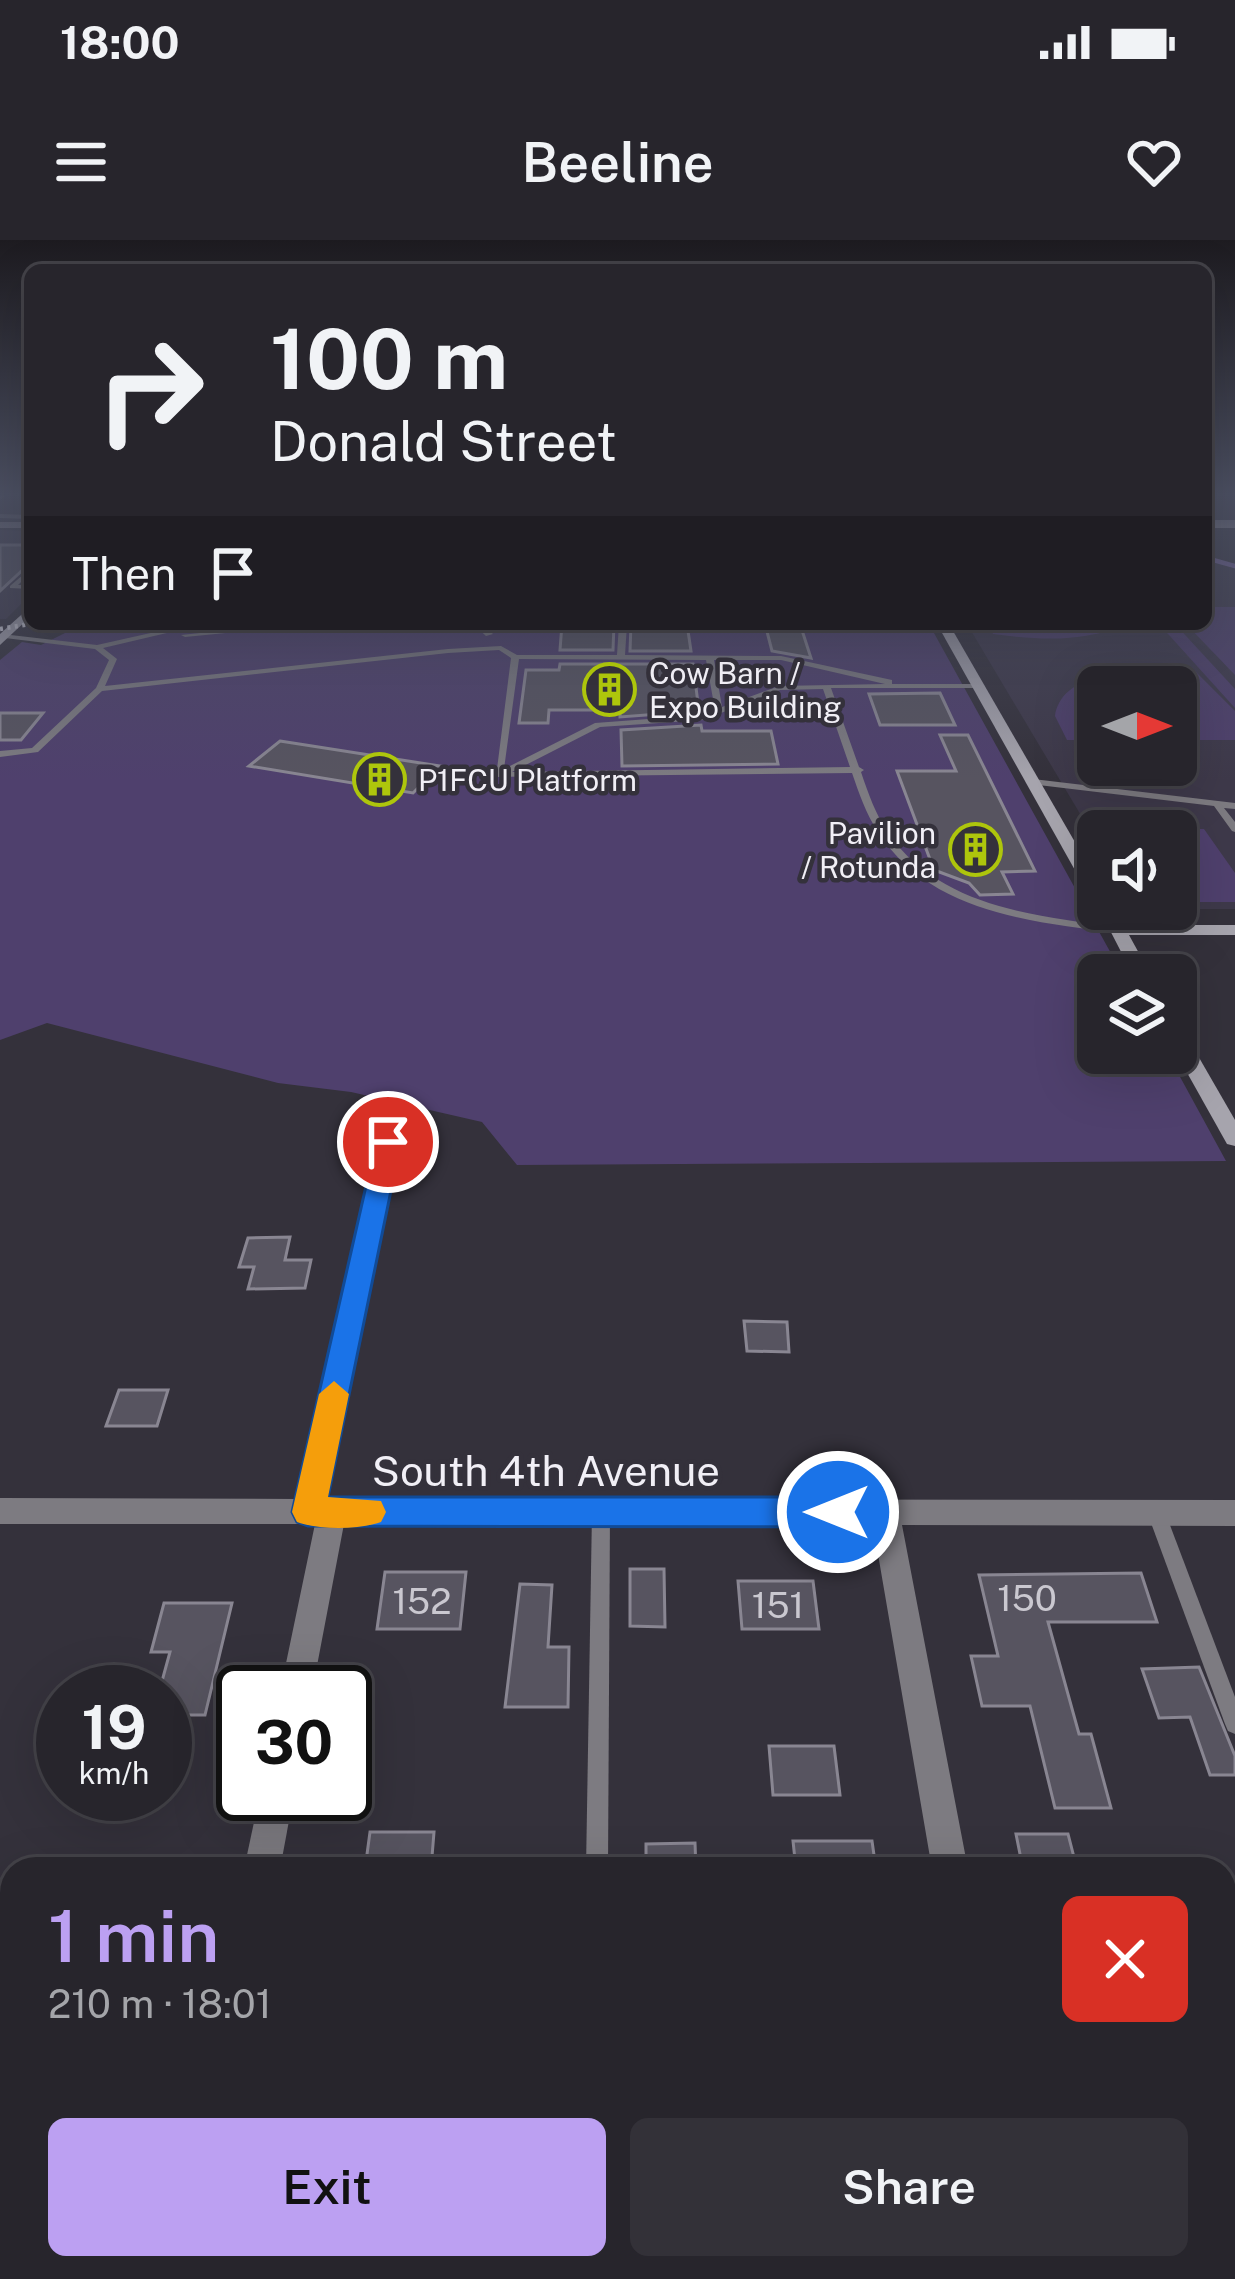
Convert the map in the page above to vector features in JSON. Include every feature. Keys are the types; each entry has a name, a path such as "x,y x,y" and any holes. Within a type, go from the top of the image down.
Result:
{"street":[{"path":"3,638 24,616"},
{"path":"946,630 1077,860"},
{"path":"1117,930 1130,954"},
{"path":"1197,930 1235,930"},
{"path":"1197,1072 1235,1139"},
{"path":"300,1665 320,1512 388,1142"},
{"name":"South 4th Avenue","path":"0,1511 1235,1513"},
{"path":"885,1512 948,1857"},
{"path":"264,1857 272,1821"}],"lane":[{"path":"3,638 98,647 170,630"},
{"path":"128,638 234,630"},
{"path":"484,630 489,634"},
{"path":"621,658 622,630"},
{"path":"0,754 35,751 100,688 113,659 98,647"},
{"path":"100,688 500,648 515,657 781,658 863,673 903,687"},
{"path":"499,775 515,657"},
{"path":"710,658 719,711"},
{"path":"826,686 884,833 928,880 989,909 1077,923"},
{"path":"499,775 598,725 703,717 779,688 979,686"},
{"path":"499,775 859,770"},
{"path":"1033,782 1235,806"},
{"path":"1216,803 1235,829"},
{"path":"597,1857 601,1512"},
{"path":"1156,1512 1235,1724"}],"shaded area":[{"path":"0,590 24,590 24,601 0,619"},
{"path":"1212,590 1235,590 1235,909 1197,909 1197,810 1078,810 971,630 1212,630"},
{"path":"1212,607 1235,607 1235,675 1192,630 1212,630"},
{"path":"64,630 932,630 1077,892 1077,930 1098,930 1111,954 1077,954 1077,1074 1178,1074 1226,1161 517,1165 482,1122 351,1092 278,1083 47,1023 0,1040 0,660 22,642 41,645"},
{"path":"991,630 1110,630 1077,637 993,634"},
{"path":"1164,630 1181,630 1235,689 1235,708"},
{"path":"1197,673 1235,711 1235,740 1197,740"},
{"path":"1077,685 1077,740 1067,740 1055,716"},
{"path":"1197,829 1204,829 1235,873 1235,902 1197,902"}],"building":[{"path":"562,630 614,630 613,650 560,650"},
{"path":"631,630 688,630 691,651 630,651"},
{"path":"767,630 802,630 811,658 772,651"},
{"name":"Cow Barn / Expo Building","path":"560,664 693,664 699,711 620,717 620,710 549,710 548,723 519,723 526,670 559,670"},
{"path":"940,693 955,725 880,725 869,694"},
{"path":"0,713 43,713 21,740 0,740"},
{"path":"701,725 702,731 771,731 778,764 622,766 621,730"},
{"name":"Pavilion / Rotunda","path":"940,735 968,735 1035,871 1002,872 1013,894 980,895 969,883 934,870 897,771 956,771"},
{"name":"P1FCU Platform","path":"280,741 440,766 413,793 249,766"},
{"path":"290,1237 285,1260 311,1260 305,1288 248,1289 254,1267 239,1267 248,1238"},
{"path":"744,1321 787,1322 789,1352 747,1351"},
{"path":"119,1390 168,1390 157,1426 106,1426"},
{"path":"630,1569 664,1569 665,1627 630,1626"},
{"path":"385,1572 466,1572 460,1629 377,1629"},
{"path":"1141,1573 1157,1622 1048,1622 1079,1734 1091,1734 1111,1808 1055,1808 1030,1706 982,1706 971,1656 998,1656 979,1575"},
{"path":"738,1581 813,1581 819,1629 742,1629"},
{"path":"520,1584 552,1585 548,1647 569,1647 568,1707 505,1707"},
{"path":"164,1603 232,1603 205,1715 192,1715 192,1665 166,1665 170,1652 151,1652"},
{"path":"1199,1667 1235,1756 1235,1775 1210,1775 1190,1717 1159,1718 1142,1669"},
{"path":"769,1746 834,1746 840,1795 773,1795"},
{"path":"370,1832 434,1832 432,1857 367,1857"},
{"path":"1016,1834 1068,1834 1074,1857 1021,1857"},
{"path":"793,1841 872,1841 874,1857 795,1857"},
{"path":"695,1843 696,1857 646,1857 646,1844"}],"railway":[{"path":"0,629 24,625"}],"slow traffic":[{"path":"334,1394 308,1512 369,1512"}],"place":[{"name":"Cow Barn / Expo Building","path":"610,690"},
{"name":"P1FCU Platform","path":"379,780"},
{"name":"Pavilion / Rotunda","path":"975,850"}],"route":[{"path":"388,1142 308,1512 838,1512"}]}
